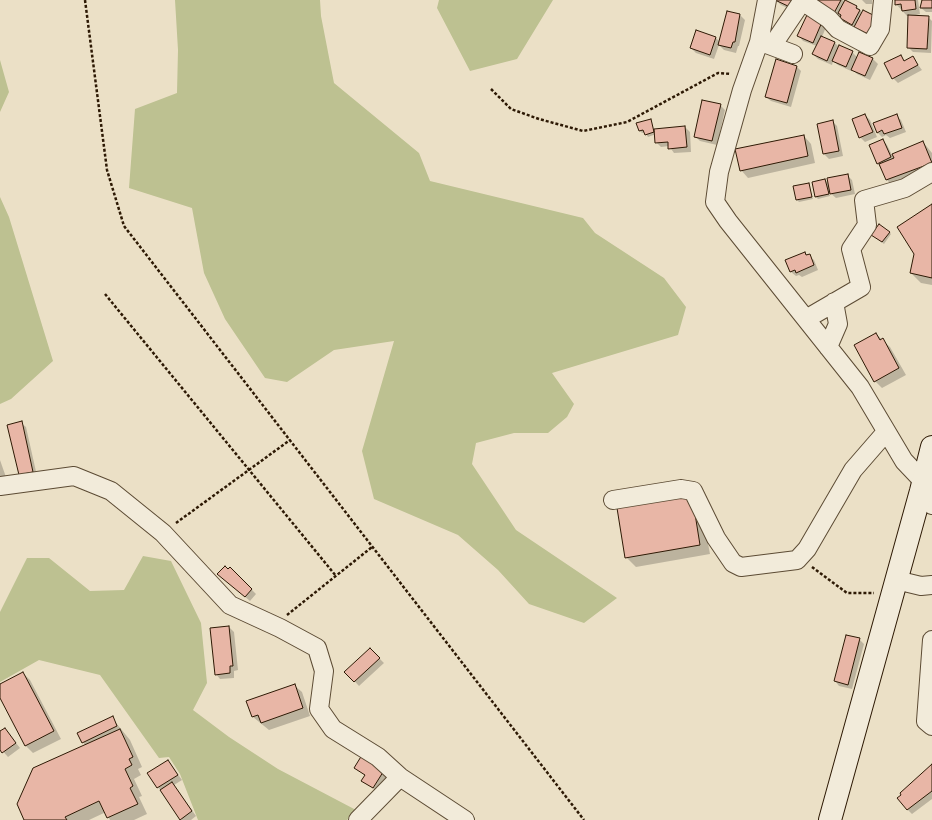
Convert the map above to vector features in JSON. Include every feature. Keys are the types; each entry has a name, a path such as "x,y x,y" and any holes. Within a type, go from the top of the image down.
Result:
{"street":[{"path":"765,44 767,0"},
{"path":"883,0 880,29 870,46 838,29 829,19 802,1 765,44 748,74 719,172 715,202 860,387 904,461 926,492"},
{"path":"765,44 793,54"},
{"path":"806,319 860,287 851,249 867,225 864,200 905,188 932,172"},
{"path":"828,347 838,324 834,302"},
{"path":"613,500 681,489 693,491 716,538 733,563 741,567 797,560 807,549 853,470 886,432"},
{"path":"830,820 895,586 926,492 932,447"},
{"path":"0,486 74,476 111,490 163,533 230,605 274,625 317,648 324,671 319,709 333,729 378,757 400,777 466,820"},
{"path":"895,586 921,586 932,584"},
{"path":"932,640 926,721 932,726"},
{"path":"358,820 400,777"}],"path":[{"path":"85,0 107,170 124,226 584,820"},
{"path":"491,89 511,109 539,119 583,131 627,122 718,73 748,74"},
{"path":"105,294 336,576"},
{"path":"163,533 290,440"},
{"path":"274,625 372,546"},
{"path":"797,560 815,569 846,593 868,594 895,586"}],"green space":[{"path":"175,0 320,0 321,16 334,83 419,153 430,181 583,218 595,233 664,278 686,307 678,335 552,373 574,404 567,417 548,433 514,433 476,443 472,464 516,530 617,598 584,623 529,604 498,570 458,535 374,499 362,451 394,341 334,350 287,382 265,378 225,319 204,273 192,208 129,188 135,109 177,93 178,50"},
{"path":"439,0 553,0 517,59 470,71 437,8"},
{"path":"0,60 9,92 0,112"},
{"path":"0,197 9,217 53,361 11,399 0,404"},
{"path":"143,556 171,561 201,623 207,683 193,710 229,737 278,769 356,810 347,820 198,820 180,774 169,757 159,758 100,675 39,660 0,682 0,612 27,558 49,558 90,591 124,590"}],"building":[{"path":"775,0 793,0 790,7"},
{"path":"819,0 841,0 834,13 817,4"},
{"path":"845,0 857,6 856,8 860,10 852,25 840,18 841,15 838,13"},
{"path":"895,0 915,0 916,9 902,11 901,4 895,5"},
{"path":"922,0 932,0 932,8 920,8"},
{"path":"863,10 879,18 870,35 854,27"},
{"path":"727,11 740,14 735,42 733,42 731,48 718,45"},
{"path":"807,15 822,22 813,43 797,36"},
{"path":"908,15 929,16 927,49 907,48"},
{"path":"696,30 716,37 710,55 690,48"},
{"path":"821,36 835,42 827,61 812,54"},
{"path":"839,45 853,51 846,67 832,61"},
{"path":"859,52 873,58 865,76 851,70"},
{"path":"901,55 904,61 913,56 918,65 892,79 884,63"},
{"path":"776,59 797,66 787,103 765,97"},
{"path":"702,100 721,104 712,141 694,137"},
{"path":"865,114 873,132 859,138 852,119"},
{"path":"897,114 902,128 884,134 882,130 877,133 873,123"},
{"path":"651,119 654,132 645,135 643,130 639,131 636,123"},
{"path":"833,120 839,151 823,154 817,124"},
{"path":"685,126 687,147 668,149 668,142 655,143 654,129"},
{"path":"804,135 808,156 740,171 735,149"},
{"path":"883,139 891,157 877,164 869,145"},
{"path":"923,141 932,163 886,180 879,164 894,158 892,154"},
{"path":"848,174 851,190 830,194 827,178"},
{"path":"825,179 829,194 815,197 812,182"},
{"path":"809,183 812,197 796,200 793,186"},
{"path":"932,204 932,278 910,273 914,254 897,227"},
{"path":"879,224 890,232 882,242 871,235"},
{"path":"805,252 806,255 810,254 814,265 796,273 795,270 790,272 785,260"},
{"path":"876,333 880,340 883,338 899,368 874,382 854,345"},
{"path":"22,421 33,472 19,475 7,425"},
{"path":"692,495 700,545 625,558 617,508"},
{"path":"225,566 228,569 230,567 252,589 245,597 217,574"},
{"path":"229,626 233,666 230,666 230,673 215,675 210,628"},
{"path":"846,635 860,638 848,685 834,681"},
{"path":"370,648 380,658 354,682 344,672"},
{"path":"23,672 54,731 25,746 0,698 0,684"},
{"path":"295,684 303,708 261,723 258,715 252,717 246,701"},
{"path":"113,716 117,726 82,743 77,733"},
{"path":"5,728 16,743 2,753 0,750 0,731"},
{"path":"120,729 133,757 129,759 132,765 125,769 133,786 130,788 138,804 107,818 99,801 65,817 67,820 24,820 17,804 33,768"},
{"path":"362,755 385,769 373,788 361,781 365,775 354,768"},
{"path":"168,760 178,775 157,788 147,773"},
{"path":"932,764 932,791 907,810 897,798 901,795 900,793"},
{"path":"172,782 192,811 180,820 160,790"}]}
